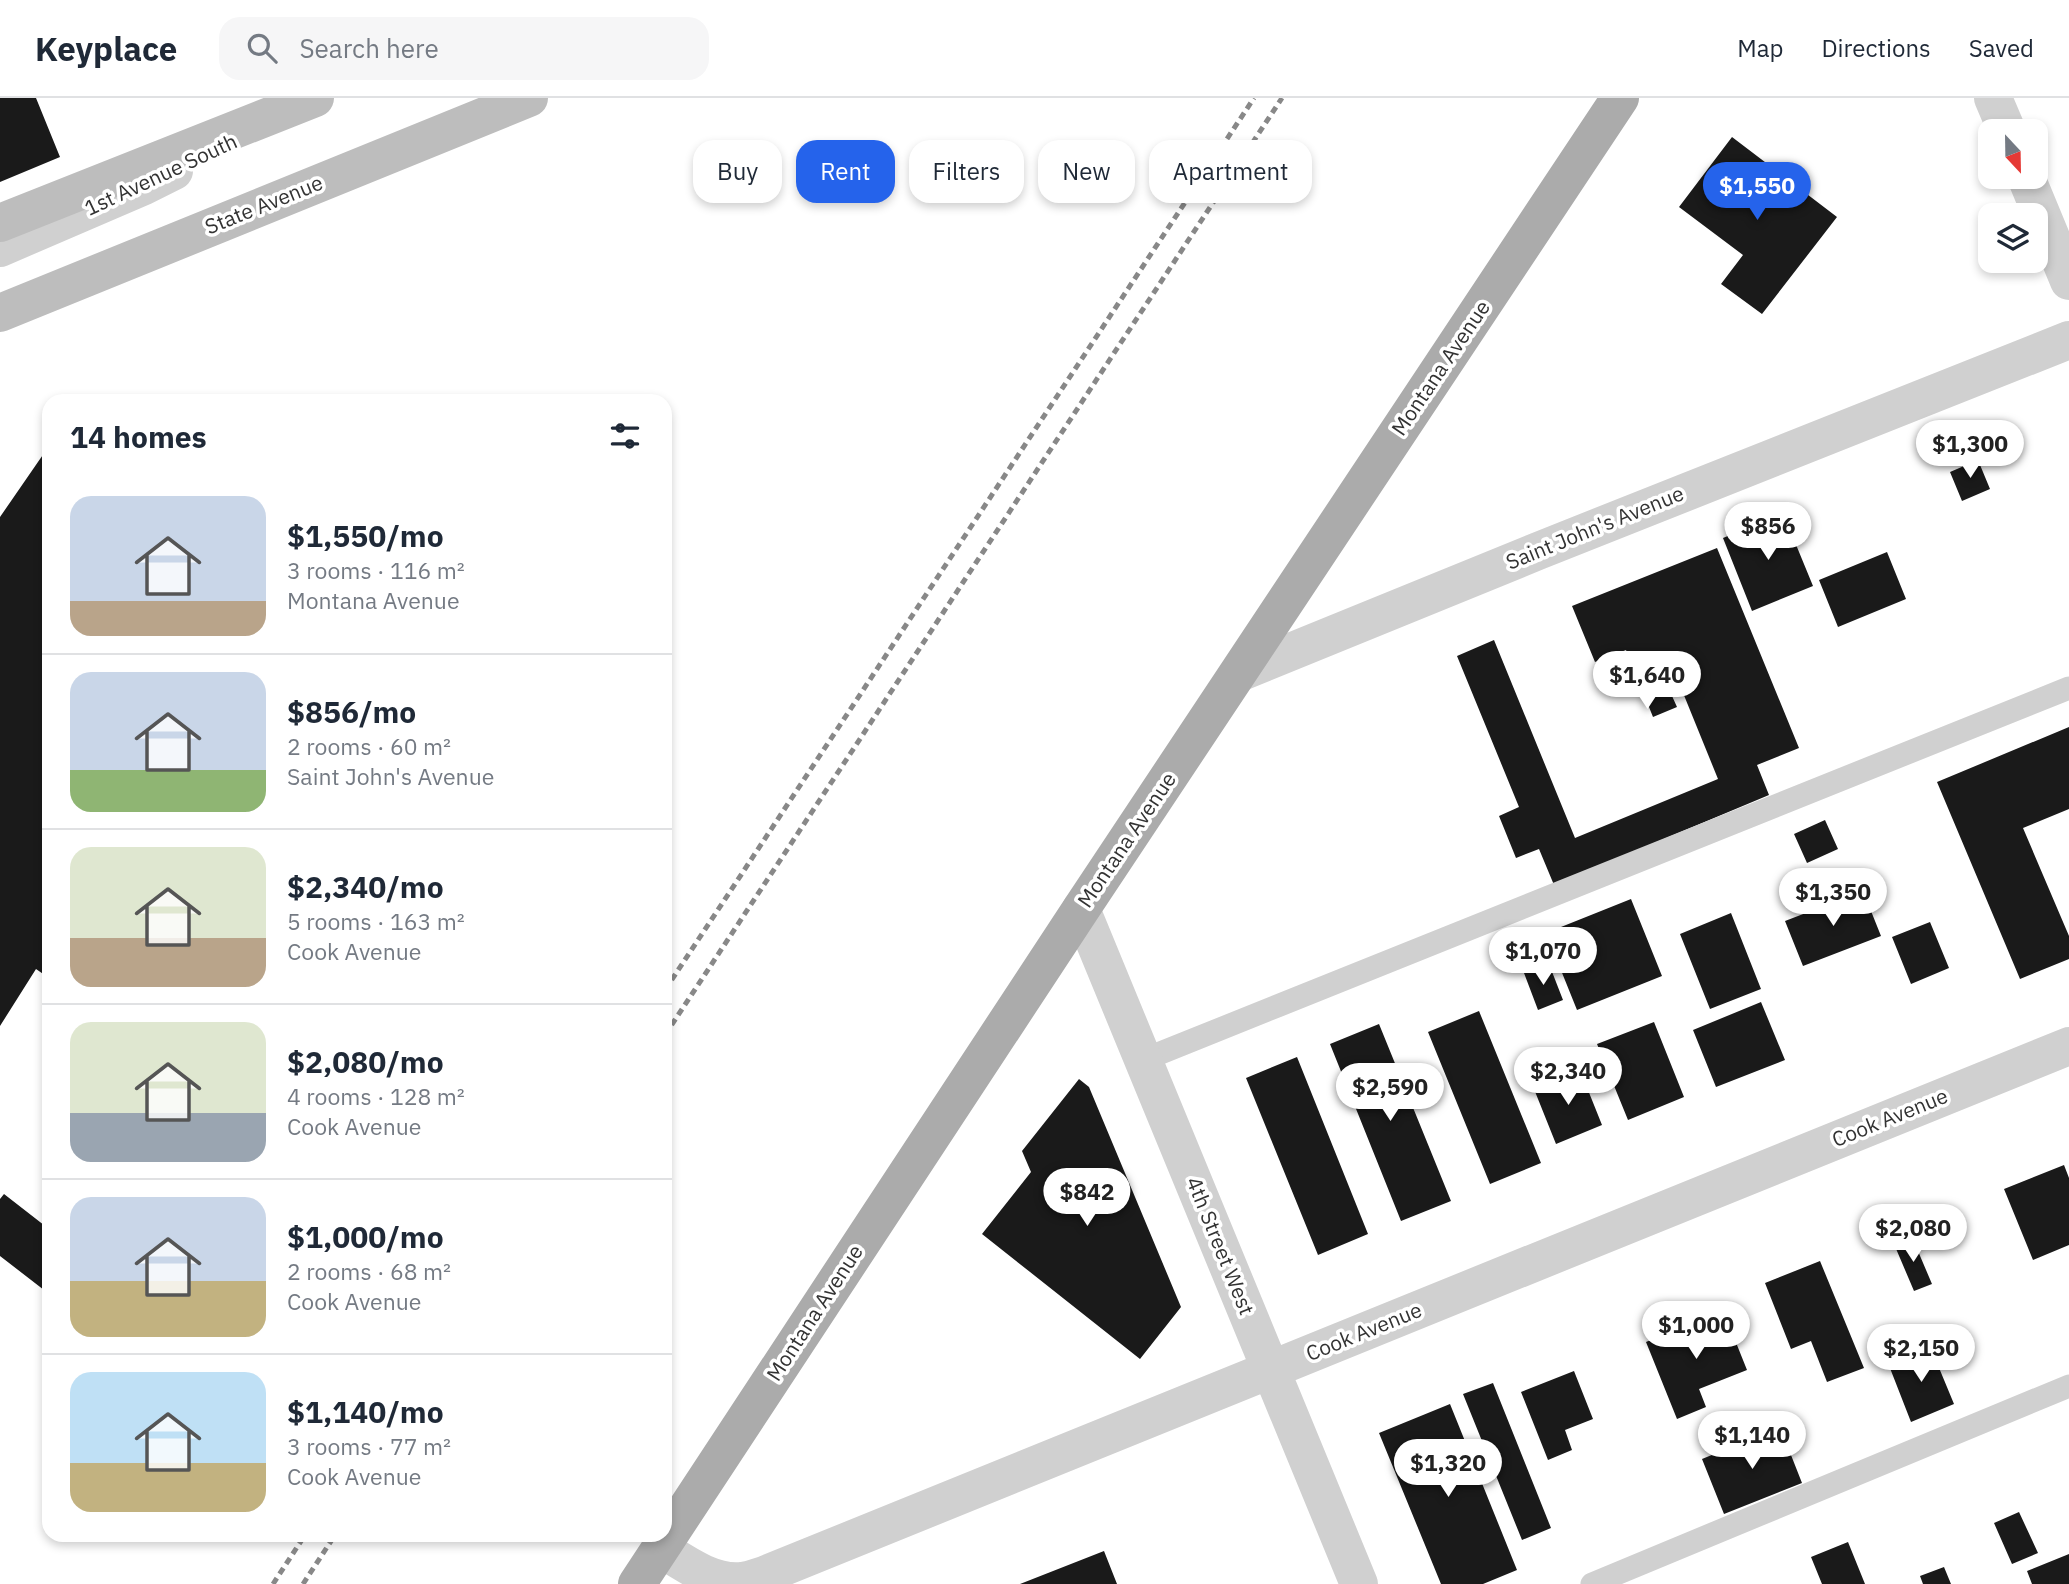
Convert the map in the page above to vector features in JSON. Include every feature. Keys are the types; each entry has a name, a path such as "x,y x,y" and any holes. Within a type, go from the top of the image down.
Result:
{"main road":[{"path":"0,223 317,98"},
{"name":"State Avenue","path":"0,313 529,98"},
{"path":"1561,188 1583,128 1588,98"},
{"name":"Montana Avenue","path":"672,1530 1620,98"},
{"name":"Montana Avenue","path":"637,1584 664,1542"}],"street":[{"name":"1st Avenue South","path":"0,248 144,186 317,98"},
{"path":"1993,98 2002,119"},
{"path":"2031,189 2069,281"},
{"name":"Saint John's Avenue","path":"1239,673 2069,340"},
{"name":"4th Street West","path":"1081,909 1359,1584"},
{"name":"Cook Avenue","path":"660,1548 699,1572 723,1580 742,1581 764,1575 2069,1046"}],"lane":[{"path":"1143,1060 2069,688"},
{"path":"1592,1584 2069,1386"}],"building":[{"path":"0,98 36,98 60,157 0,182"},
{"path":"1732,137 1837,217 1762,314 1721,284 1743,255 1679,207"},
{"path":"42,456 42,973 36,969 0,1026 0,517"},
{"path":"1978,460 1990,489 1962,501 1950,472"},
{"path":"1783,513 1813,586 1752,611 1723,538"},
{"path":"1717,548 1799,748 1757,765 1769,795 1554,885 1539,849 1516,858 1499,816 1519,807 1457,656 1494,640 1575,838 1718,779 1679,683 1668,687 1677,707 1653,717 1626,650 1595,662 1572,606"},
{"path":"1887,552 1906,599 1838,627 1819,580"},
{"path":"2069,727 2069,809 2023,828 2069,936 2069,959 2020,979 1937,782"},
{"path":"1825,820 1838,849 1807,863 1794,834"},
{"path":"1863,891 1881,936 1803,966 1785,921"},
{"path":"1631,899 1662,976 1577,1010 1546,933"},
{"path":"1731,913 1761,989 1710,1009 1680,934"},
{"path":"1930,922 1949,968 1911,984 1892,937"},
{"path":"1549,964 1563,1000 1538,1010 1524,973"},
{"path":"1761,1002 1785,1060 1716,1087 1693,1030"},
{"path":"1479,1011 1541,1163 1490,1184 1428,1032"},
{"path":"1654,1022 1684,1097 1628,1120 1597,1044"},
{"path":"1379,1024 1451,1201 1401,1221 1330,1044"},
{"path":"1297,1057 1368,1234 1318,1255 1246,1078"},
{"path":"1580,1070 1602,1125 1556,1144 1534,1089"},
{"path":"1079,1079 1089,1087 1181,1307 1140,1359 982,1234 1031,1172 1022,1151"},
{"path":"2064,1165 2069,1178 2069,1245 2033,1260 2004,1189"},
{"path":"4,1194 42,1224 42,1288 0,1256 0,1199"},
{"path":"1912,1237 1932,1284 1914,1291 1894,1244"},
{"path":"1820,1261 1864,1368 1827,1382 1811,1341 1791,1349 1765,1283"},
{"path":"1723,1310 1747,1370 1699,1389 1706,1407 1677,1419 1646,1342"},
{"path":"1930,1346 1954,1404 1911,1422 1888,1363"},
{"path":"1574,1371 1593,1419 1565,1430 1572,1450 1548,1460 1521,1392"},
{"path":"1493,1383 1551,1528 1522,1540 1463,1394"},
{"path":"1450,1404 1517,1570 1483,1584 1441,1584 1379,1433"},
{"path":"1780,1427 1802,1483 1724,1514 1702,1459"},
{"path":"2019,1512 2038,1553 2012,1564 1994,1523"},
{"path":"1848,1542 1865,1584 1822,1584 1811,1557"},
{"path":"1104,1551 1117,1584 1020,1584"},
{"path":"2069,1554 2069,1584 2032,1584 2027,1571"},
{"path":"1944,1567 1951,1584 1923,1584 1920,1576"}],"railway":[{"path":"672,979 1254,98"},
{"path":"672,1024 1282,98"},
{"path":"273,1584 300,1542"},
{"path":"303,1584 330,1542"}]}
